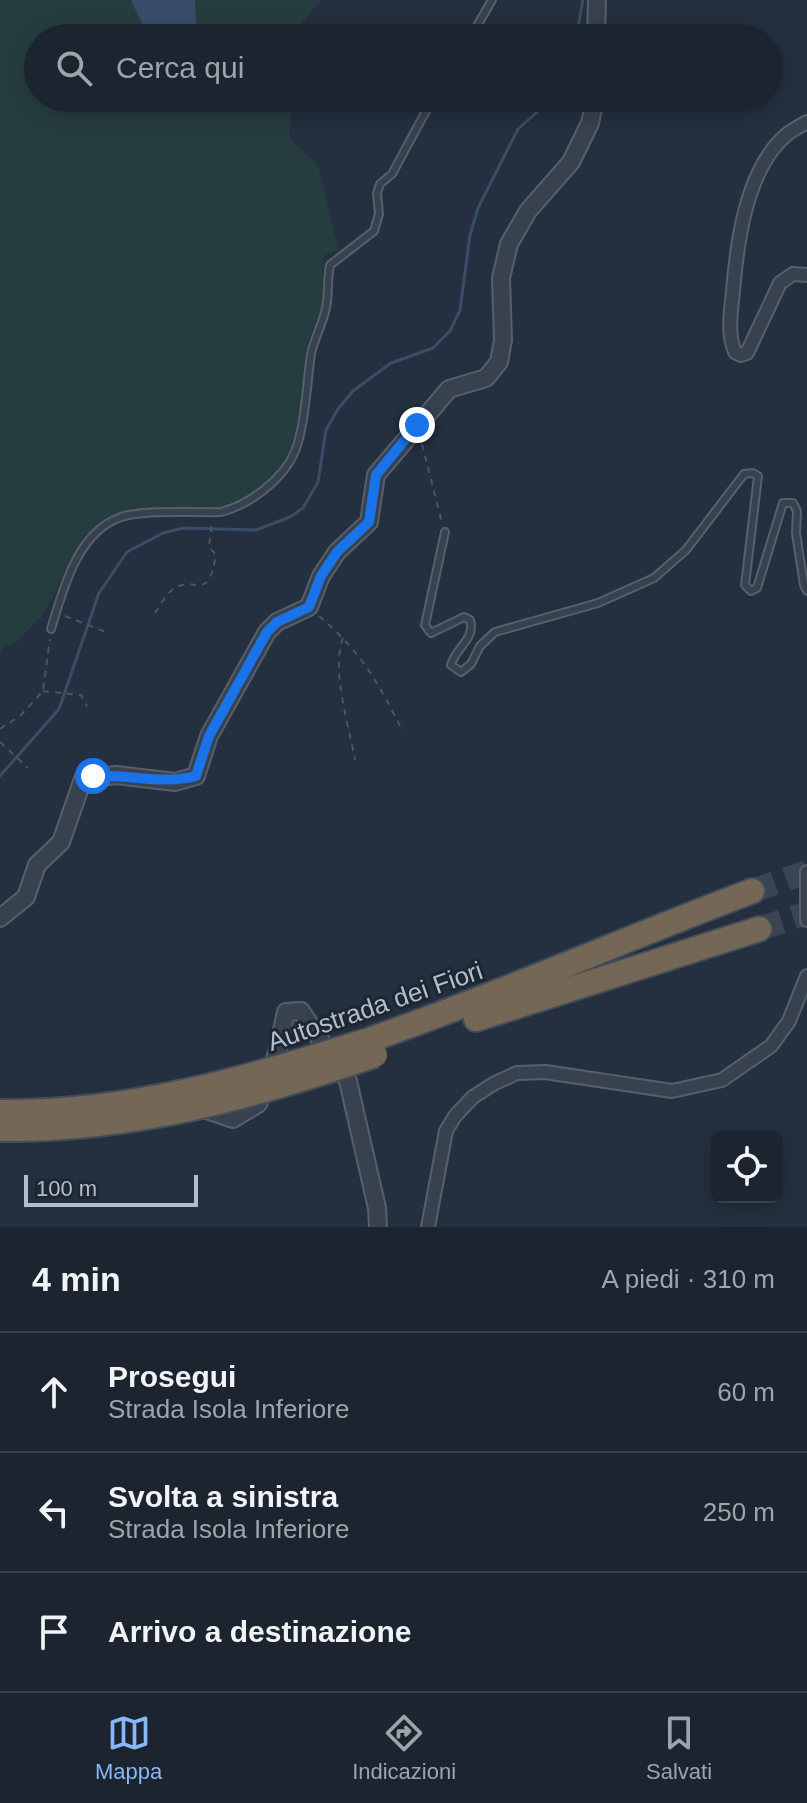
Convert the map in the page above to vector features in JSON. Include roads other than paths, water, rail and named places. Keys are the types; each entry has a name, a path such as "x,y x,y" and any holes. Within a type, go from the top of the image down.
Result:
{"highway":[{"name":"Autostrada dei Fiori","path":"0,1129 75,1126 147,1117 273,1089 662,925 752,891"},
{"name":"Autostrada dei Fiori","path":"0,1112 87,1107 155,1098 228,1083 374,1047 661,962 759,929"}],"street":[{"path":"596,24 597,0"},
{"path":"0,918 26,897 37,865 61,842 83,779 116,775 175,782 196,776 209,736 267,632 277,622 309,607 321,576 337,552 369,522 376,475 449,389 486,378 499,362 503,340 501,278 509,244 528,211 571,162 592,112"},
{"path":"807,122 786,135 773,151 757,179 742,220 731,309 731,339 735,352 741,355 747,353 780,283 793,274 807,275"},
{"path":"807,872 807,920"},
{"path":"428,1227 446,1131 473,1097 517,1073 545,1072 672,1091 722,1080 771,1046 789,1021 807,976"},
{"path":"0,1103 43,1102 138,1090 163,1094 233,1119 258,1104 277,1053 286,1012 301,1011 348,1081 375,1194 378,1227"}],"lane":[{"path":"478,24 492,0"},
{"path":"51,629 75,563 92,536 106,524 124,516 233,509 276,479 295,451 309,382 311,351 327,303 326,283 330,265 374,231 379,214 377,193 380,184 392,174 425,112"},
{"path":"445,532 425,625 431,633 464,617 470,620 472,627 468,640 454,655 451,665 461,672 471,664 480,646 495,632 598,603 654,578 686,550 744,474 758,476 759,484 754,502 745,585 751,591 757,588 777,519 783,503 789,502 797,511 796,533 807,591"}],"water":[{"path":"131,0 195,0 196,24 142,24"}],"waterway":[{"path":"579,24 583,0"},
{"path":"0,776 59,709 99,593 127,552 163,533 183,528 256,530 290,517 303,508 318,482 326,430 353,391 391,363 433,348 450,331 460,310 470,235 478,208 518,129 537,112"}],"tunnel":[{"path":"752,891 807,872"},
{"path":"759,929 807,913"}]}
